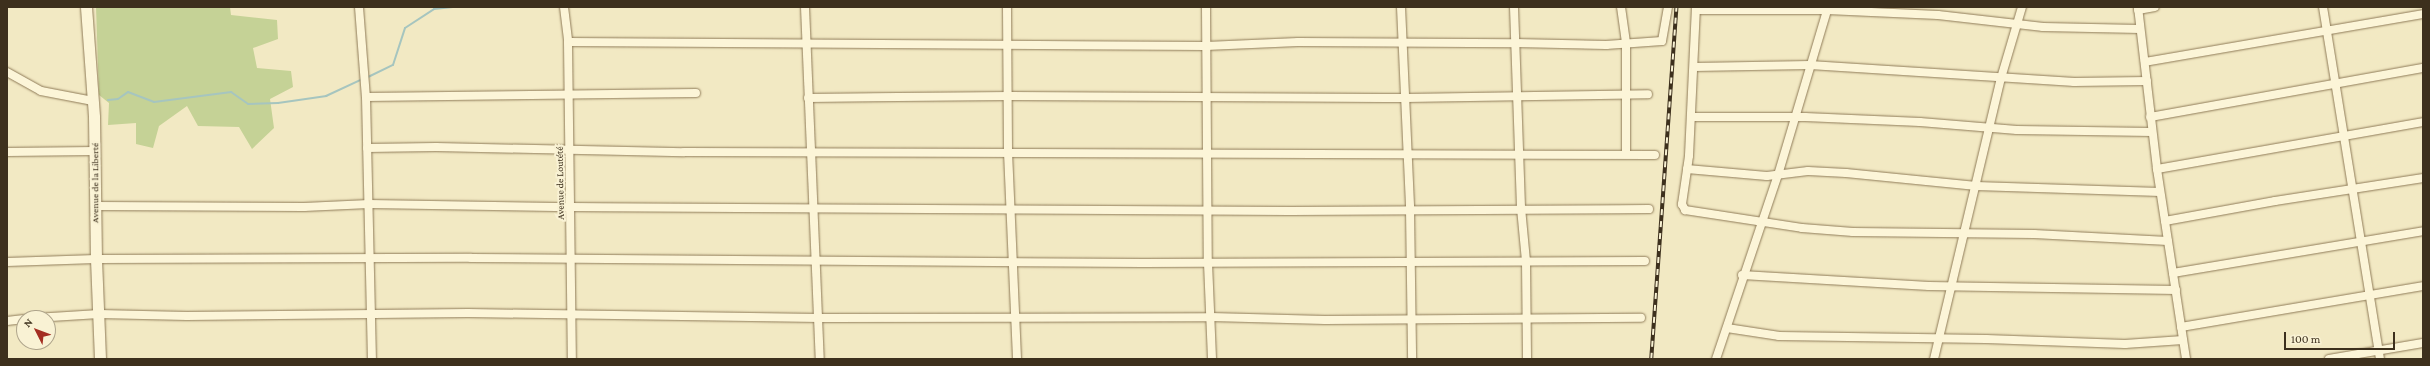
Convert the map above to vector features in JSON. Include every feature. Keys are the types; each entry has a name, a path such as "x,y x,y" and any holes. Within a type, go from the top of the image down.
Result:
{"street":[{"name":"Avenue de la Liberté","path":"86,7 95,151 96,259 100,359"},
{"path":"358,7 366,96 372,359"},
{"name":"Avenue de Loutété","path":"564,7 568,42 572,359"},
{"path":"805,7 805,42 812,151 820,359"},
{"path":"1007,7 1010,96 1008,152 1017,359"},
{"path":"1206,7 1206,152 1209,209 1208,263 1212,359"},
{"path":"1402,7 1402,43 1406,98 1410,208 1410,320 1412,359"},
{"path":"1514,7 1521,208 1526,261 1526,359"},
{"path":"1621,7 1626,44 1626,154"},
{"path":"568,42 805,42 1206,46 1402,43 1626,44 1662,41 1668,7"},
{"path":"1934,359 2001,78 2022,7"},
{"path":"2155,7 2138,8 2160,192 2186,359"},
{"path":"2323,7 2379,355"},
{"path":"2140,29 2017,24 1938,15 1827,8 1696,8 1692,117 1683,208 1802,228 1853,232 1964,233 2168,241"},
{"path":"1716,359 1727,328 1742,275 1778,175 1827,8"},
{"path":"2144,62 2423,14"},
{"path":"1694,67 1810,65 2074,82 2147,81"},
{"path":"2150,117 2423,68"},
{"path":"7,72 41,90 93,101"},
{"path":"366,96 696,93"},
{"path":"808,98 1010,96 1406,98 1648,94"},
{"path":"1692,117 1795,117 1989,128 2152,132"},
{"path":"2157,169 2423,122"},
{"path":"367,148 1206,152 1407,154 1519,157 1626,154 1654,155"},
{"path":"7,152 95,151"},
{"path":"1687,169 1778,175 1808,171 1846,173 1976,186 2160,192"},
{"path":"2165,222 2423,178"},
{"path":"95,206 304,207 369,204 571,208 1209,209 1290,211 1410,208 1649,209"},
{"path":"2173,274 2423,231"},
{"path":"7,262 96,259 769,261 815,258 1012,262 1208,263 1645,261"},
{"path":"1742,275 1951,286 2176,290"},
{"path":"2181,327 2423,286"},
{"path":"56,317 99,314 372,314 819,318 1211,317 1410,320 1641,318"},
{"path":"1727,328 1779,336 1938,340 1986,339 2125,344 2183,340"},
{"path":"2329,359 2379,355 2423,343"}],"green space":[{"path":"96,7 230,7 231,15 277,20 278,39 253,48 257,68 291,71 293,87 270,99 274,128 252,149 239,127 198,126 187,106 159,126 153,148 136,144 136,123 108,125 109,103 99,95"}],"waterway":[{"path":"366,78 393,65 405,28 434,9 453,7"},
{"path":"108,100 118,99 128,92 154,102 231,92 248,104 278,103 326,96 362,79"}],"railway":[{"path":"1651,359 1676,7"}]}
